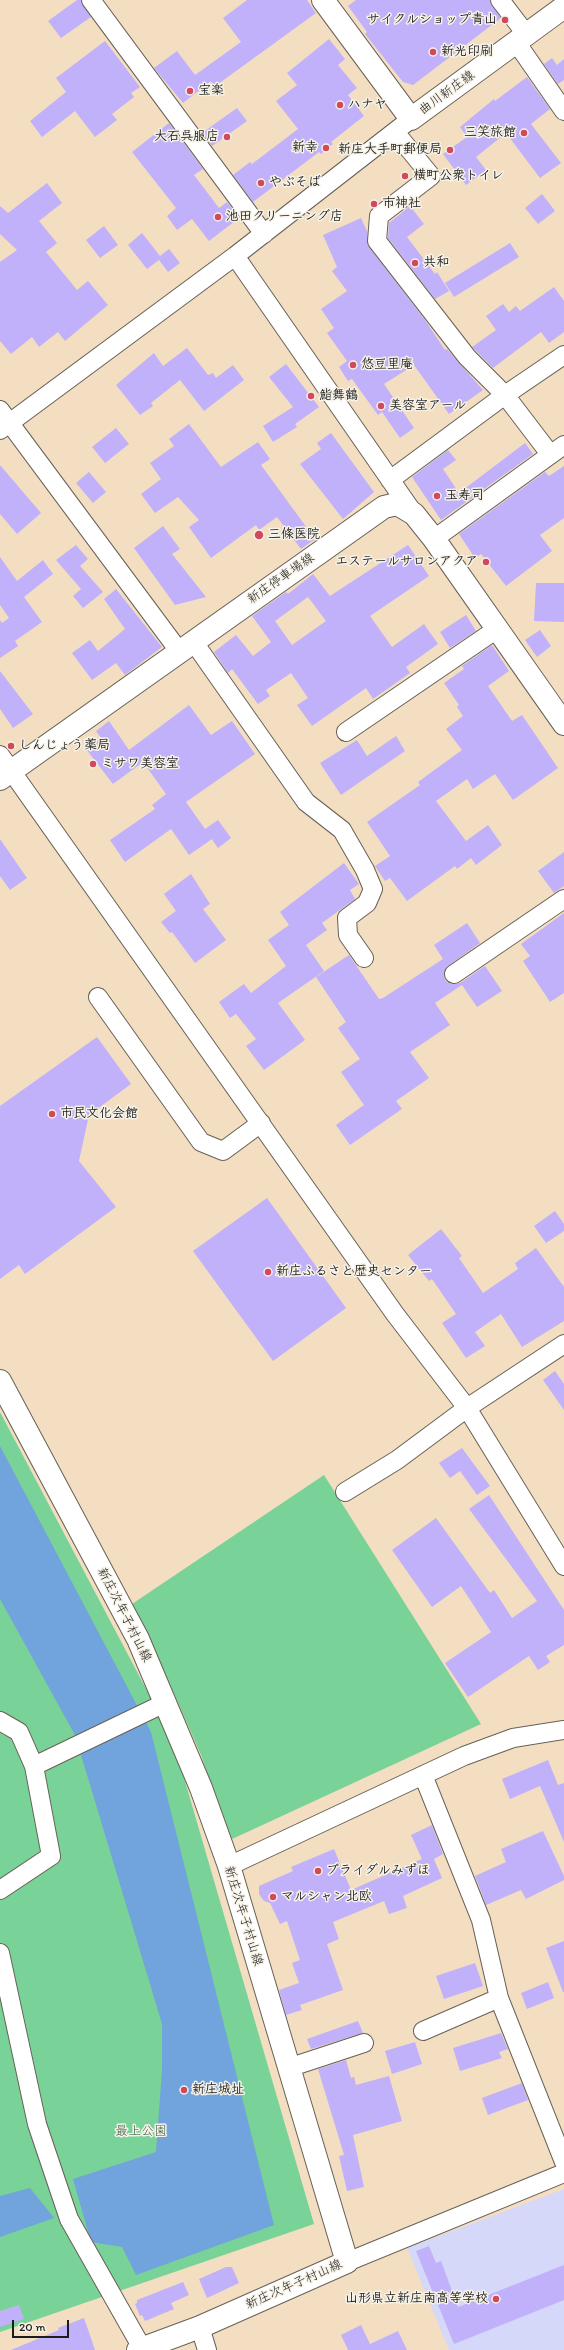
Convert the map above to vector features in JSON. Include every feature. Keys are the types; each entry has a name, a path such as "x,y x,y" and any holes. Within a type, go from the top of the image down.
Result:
{"main road":[{"name":"曲川新庄線","path":"323,0 403,126 564,7"},
{"name":"新庄停車場線","path":"4,768 186,646 384,507 397,504 414,514 434,539 564,724"},
{"name":"新庄次年子村山線","path":"0,1381 138,1639 201,1788 229,1866 288,2068 348,2262 200,2327 140,2349"}],"street":[{"path":"91,0 264,234"},
{"path":"500,0 564,111"},
{"path":"364,958 348,935 347,918 367,903 373,888 365,870 342,830 306,802 186,646 3,421 264,234 403,126 431,176 379,216 377,241 467,357 557,450 434,539"},
{"path":"234,256 414,514"},
{"path":"390,480 505,395 564,354"},
{"path":"346,732 497,629"},
{"path":"4,768 261,1123 395,1314 467,1408 564,1566"},
{"path":"454,974 564,899"},
{"path":"98,997 201,1142 223,1151 261,1123"},
{"path":"345,1492 397,1460 467,1408 564,1344"},
{"path":"34,1766 165,1703"},
{"path":"0,1721 19,1732 34,1766 51,1856 0,1890"},
{"path":"229,1866 490,1745 536,1733 564,1730"},
{"path":"423,1775 481,1920 499,1998 564,2162"},
{"path":"0,1953 37,2124 69,2219 140,2349"},
{"path":"423,2031 499,1998"},
{"path":"288,2068 364,2044"},
{"path":"348,2262 564,2173"},
{"path":"200,2327 207,2350"}],"shaded area":[{"name":"山形県立新庄南高等学校","path":"564,2189 564,2350 449,2350 407,2248"}],"green space":[{"name":"最上公園","path":"0,1412 173,1740 314,2224 0,2332"},
{"path":"324,1475 481,1724 230,1840 201,1755 150,1639 132,1604"}],"water":[{"path":"0,1446 151,1732 274,2225 136,2275 122,2247 91,2242 73,2179 156,2152 162,2070 162,2024 75,1735 0,1599"},
{"path":"30,2188 54,2218 0,2237 0,2196"}],"building":[{"path":"77,0 81,0 91,17 61,38 48,21"},
{"path":"247,0 307,0 316,13 214,87 211,81 183,103 154,68 177,51 195,75 241,42 223,18"},
{"path":"356,0 490,0 501,18 413,85 403,82 365,34 367,32 348,6"},
{"path":"329,39 345,59 338,65 357,88 348,95 364,116 331,142 333,144 321,154 319,152 253,202 233,175 250,162 252,164 298,129 276,101 297,85 287,73"},
{"path":"105,41 140,87 131,93 134,97 112,114 117,120 95,137 75,111 42,137 30,121 66,92 56,78"},
{"path":"552,58 557,65 564,59 564,80 558,84 544,64"},
{"path":"527,77 550,109 531,124 561,163 540,178 506,133 476,157 486,170 466,185 443,154 467,137 460,127 494,99 495,101"},
{"path":"237,108 247,121 212,146 202,133"},
{"path":"169,123 203,169 194,175 219,208 227,202 239,218 209,241 192,219 177,230 167,216 176,208 132,152"},
{"path":"47,183 62,203 39,221 57,243 46,252 77,290 88,281 108,305 65,341 58,332 39,347 32,337 11,354 0,341 0,262 17,250 0,234 0,206 8,213"},
{"path":"542,194 555,211 538,224 525,208"},
{"path":"410,206 424,224 407,237 435,274 437,272 449,291 435,299 388,238 389,223"},
{"path":"361,218 367,231 369,247 425,320 445,350 447,349 483,390 449,414 414,365 384,384 414,428 400,438 382,412 378,415 352,379 348,381 339,367 347,361 327,333 334,328 321,309 347,291 332,271 337,267 323,235"},
{"path":"104,226 118,245 100,258 86,240"},
{"path":"142,233 160,256 169,249 180,263 168,272 159,260 147,269 128,245"},
{"path":"510,243 519,257 454,297 445,283"},
{"path":"554,287 564,301 564,332 549,343 541,332 493,368 472,347 496,330 486,316 503,304 509,312 516,306 520,311"},
{"path":"187,348 208,375 213,373 216,378 233,365 244,380 204,411 180,380 151,403 153,406 140,415 116,385 154,353 163,366"},
{"path":"286,364 319,407 295,424 297,427 273,442 263,426 293,407 269,377"},
{"path":"189,424 221,467 258,442 270,459 261,465 315,539 301,549 277,517 259,530 256,525 211,558 189,527 199,520 178,497 155,513 141,494 161,479 150,463 174,446 169,439"},
{"path":"116,428 129,444 105,463 92,447"},
{"path":"331,433 374,492 343,519 300,464 321,449 317,443"},
{"path":"525,443 533,454 441,520 412,477 448,450 456,460 443,469 459,493"},
{"path":"0,465 41,513 17,534 0,514"},
{"path":"564,466 564,518 540,535 552,551 506,586 481,554 475,558 459,534 545,472 549,476"},
{"path":"89,472 106,492 93,503 76,483"},
{"path":"163,526 180,549 172,554 206,597 175,605 134,548"},
{"path":"76,545 88,559 80,566 103,592 83,608 73,596 81,589 56,560"},
{"path":"408,545 429,576 370,616 392,647 424,624 438,644 406,667 410,673 373,699 366,688 312,726 297,705 308,698 291,673 266,690 270,696 258,704 232,669 228,673 214,652 236,635 253,656 271,642 252,616 286,592 288,594 313,574 330,596","holes":["308,597 326,621 292,645 275,621"]},
{"path":"0,557 17,581 43,560 53,574 24,597 42,622 15,641 18,646 0,658 0,620 2,623 9,618 0,605"},
{"path":"536,583 564,583 564,622 534,621"},
{"path":"116,589 162,647 125,675 116,663 92,680 72,653 90,640 98,651 125,629 104,599"},
{"path":"466,615 476,631 450,648 440,632"},
{"path":"540,630 551,646 537,657 525,640"},
{"path":"492,645 509,671 488,686 512,721 522,715 558,768 513,800 495,774 473,789 467,779 436,801 466,841 488,825 502,845 476,865 471,858 457,869 455,866 407,901 390,878 385,881 375,866 390,856 367,822 420,785 418,782 462,750 446,729 463,716 457,707 459,705 444,683 464,669 462,666"},
{"path":"0,671 33,714 13,728 0,709"},
{"path":"189,705 211,735 232,721 255,754 186,802 212,839 189,855 171,829 125,862 110,840 155,809 152,805 166,794 143,762 113,784 86,749 101,738 96,731 109,721 129,750"},
{"path":"396,736 405,751 341,795 320,763 357,740 367,756"},
{"path":"218,820 231,838 218,848 205,829"},
{"path":"0,839 27,878 10,890 0,876"},
{"path":"564,852 564,886 554,893 538,871"},
{"path":"344,863 359,884 350,890 355,899 322,923 327,930 306,945 324,971 278,1003 305,1040 264,1070 246,1046 256,1039 236,1014 230,1018 219,1002 244,984 251,993 286,966 268,940 289,925 280,912"},
{"path":"191,874 210,904 203,909 226,940 195,963 172,932 170,933 161,922 176,911 164,894"},
{"path":"564,913 564,993 550,1002 523,961 530,956 521,944"},
{"path":"467,923 480,943 448,966 444,974 445,980 450,984 460,983 485,966 502,991 477,1007 462,985 435,1003 450,1025 410,1052 429,1078 396,1101 402,1109 350,1145 336,1125 364,1105 341,1072 360,1059 338,1028 346,1022 316,977 349,955 379,999 383,998 443,959 434,945"},
{"path":"97,1037 131,1084 89,1115 79,1161 116,1207 25,1274 19,1265 0,1279 0,1106"},
{"path":"267,1198 346,1308 273,1361 193,1251"},
{"path":"555,1211 564,1224 564,1231 546,1243 534,1226"},
{"path":"441,1229 462,1256 459,1258 483,1293 518,1269 515,1263 536,1248 564,1287 564,1321 522,1347 501,1314 475,1332 485,1346 466,1358 442,1323 456,1314 432,1279 429,1281 408,1255"},
{"path":"555,1371 564,1384 564,1410 543,1380"},
{"path":"462,1448 490,1486 477,1495 460,1471 450,1478 439,1463"},
{"path":"489,1495 564,1610 564,1645 546,1656 550,1662 538,1670 529,1656 468,1697 445,1663 491,1632 461,1586 432,1607 392,1550 436,1518 490,1593 494,1590 512,1618 537,1601 469,1509"},
{"path":"548,1760 558,1785 564,1783 564,1842 540,1786 510,1799 502,1779"},
{"path":"432,1825 443,1854 434,1859 442,1878 403,1896 407,1908 389,1914 384,1901 333,1922 339,1939 327,1944 343,1990 300,2005 302,2010 286,2015 279,1990 299,1983 292,1963 300,1960 287,1921 280,1924 270,1903 264,1901 259,1894 259,1886 293,1871 291,1867 334,1849 351,1890 422,1859 411,1835"},
{"path":"543,1831 564,1876 564,1880 526,1899 521,1890 486,1905 475,1876 506,1862 501,1849"},
{"path":"564,1941 564,1992 563,1992 546,1948"},
{"path":"475,1963 483,1986 444,1999 436,1976"},
{"path":"548,1982 554,1998 527,2009 521,1993"},
{"path":"358,2021 363,2033 311,2049 307,2039"},
{"path":"501,2033 508,2049 499,2052 502,2058 460,2071 453,2048"},
{"path":"415,2042 422,2064 392,2074 385,2051"},
{"path":"346,2060 351,2078 354,2077 356,2085 389,2076 402,2121 353,2135 364,2187 347,2191 339,2156 344,2155 318,2069"},
{"path":"522,2083 528,2100 488,2115 482,2098"},
{"path":"429,2246 436,2263 441,2261 458,2307 564,2265 564,2300 454,2344 416,2251"},
{"path":"226,2267 232,2267 239,2283 207,2298 199,2279"},
{"path":"183,2282 189,2295 171,2303 174,2309 145,2321 142,2315 140,2316 135,2304 137,2303 137,2300"},
{"path":"19,2305 24,2319 0,2327 0,2311"},
{"path":"84,2318 95,2350 11,2350 59,2330 58,2328"},
{"path":"361,2325 370,2344 398,2331 407,2350 348,2350 341,2335"}],"place":[{"name":"サイクルショップ青山","path":"505,20"},
{"name":"新光印刷","path":"433,52"},
{"name":"宝楽","path":"190,91"},
{"name":"ハナヤ","path":"340,105"},
{"name":"三笑旅館","path":"524,133"},
{"name":"大石呉服店","path":"227,137"},
{"name":"新幸","path":"326,148"},
{"name":"新庄大手町郵便局","path":"450,150"},
{"name":"横町公衆トイレ","path":"405,176"},
{"name":"やぶそば","path":"261,183"},
{"name":"市神社","path":"374,204"},
{"name":"池田クリーニング店","path":"218,217"},
{"name":"共和","path":"415,263"},
{"name":"悠豆里庵","path":"353,365"},
{"name":"鮨舞鶴","path":"311,396"},
{"name":"美容室アール","path":"381,406"},
{"name":"玉寿司","path":"437,496"},
{"name":"三條医院","path":"259,535"},
{"name":"エステールサロンアクア","path":"486,562"},
{"name":"しんじょう薬局","path":"11,746"},
{"name":"ミサワ美容室","path":"93,764"},
{"name":"市民文化会館","path":"52,1114"},
{"name":"新庄ふるさと歴史センター","path":"268,1272"},
{"name":"ブライダルみずほ","path":"318,1871"},
{"name":"マルシャン北欧","path":"273,1897"},
{"name":"新庄城址","path":"184,2090"},
{"name":"山形県立新庄南高等学校","path":"496,2299"}]}
